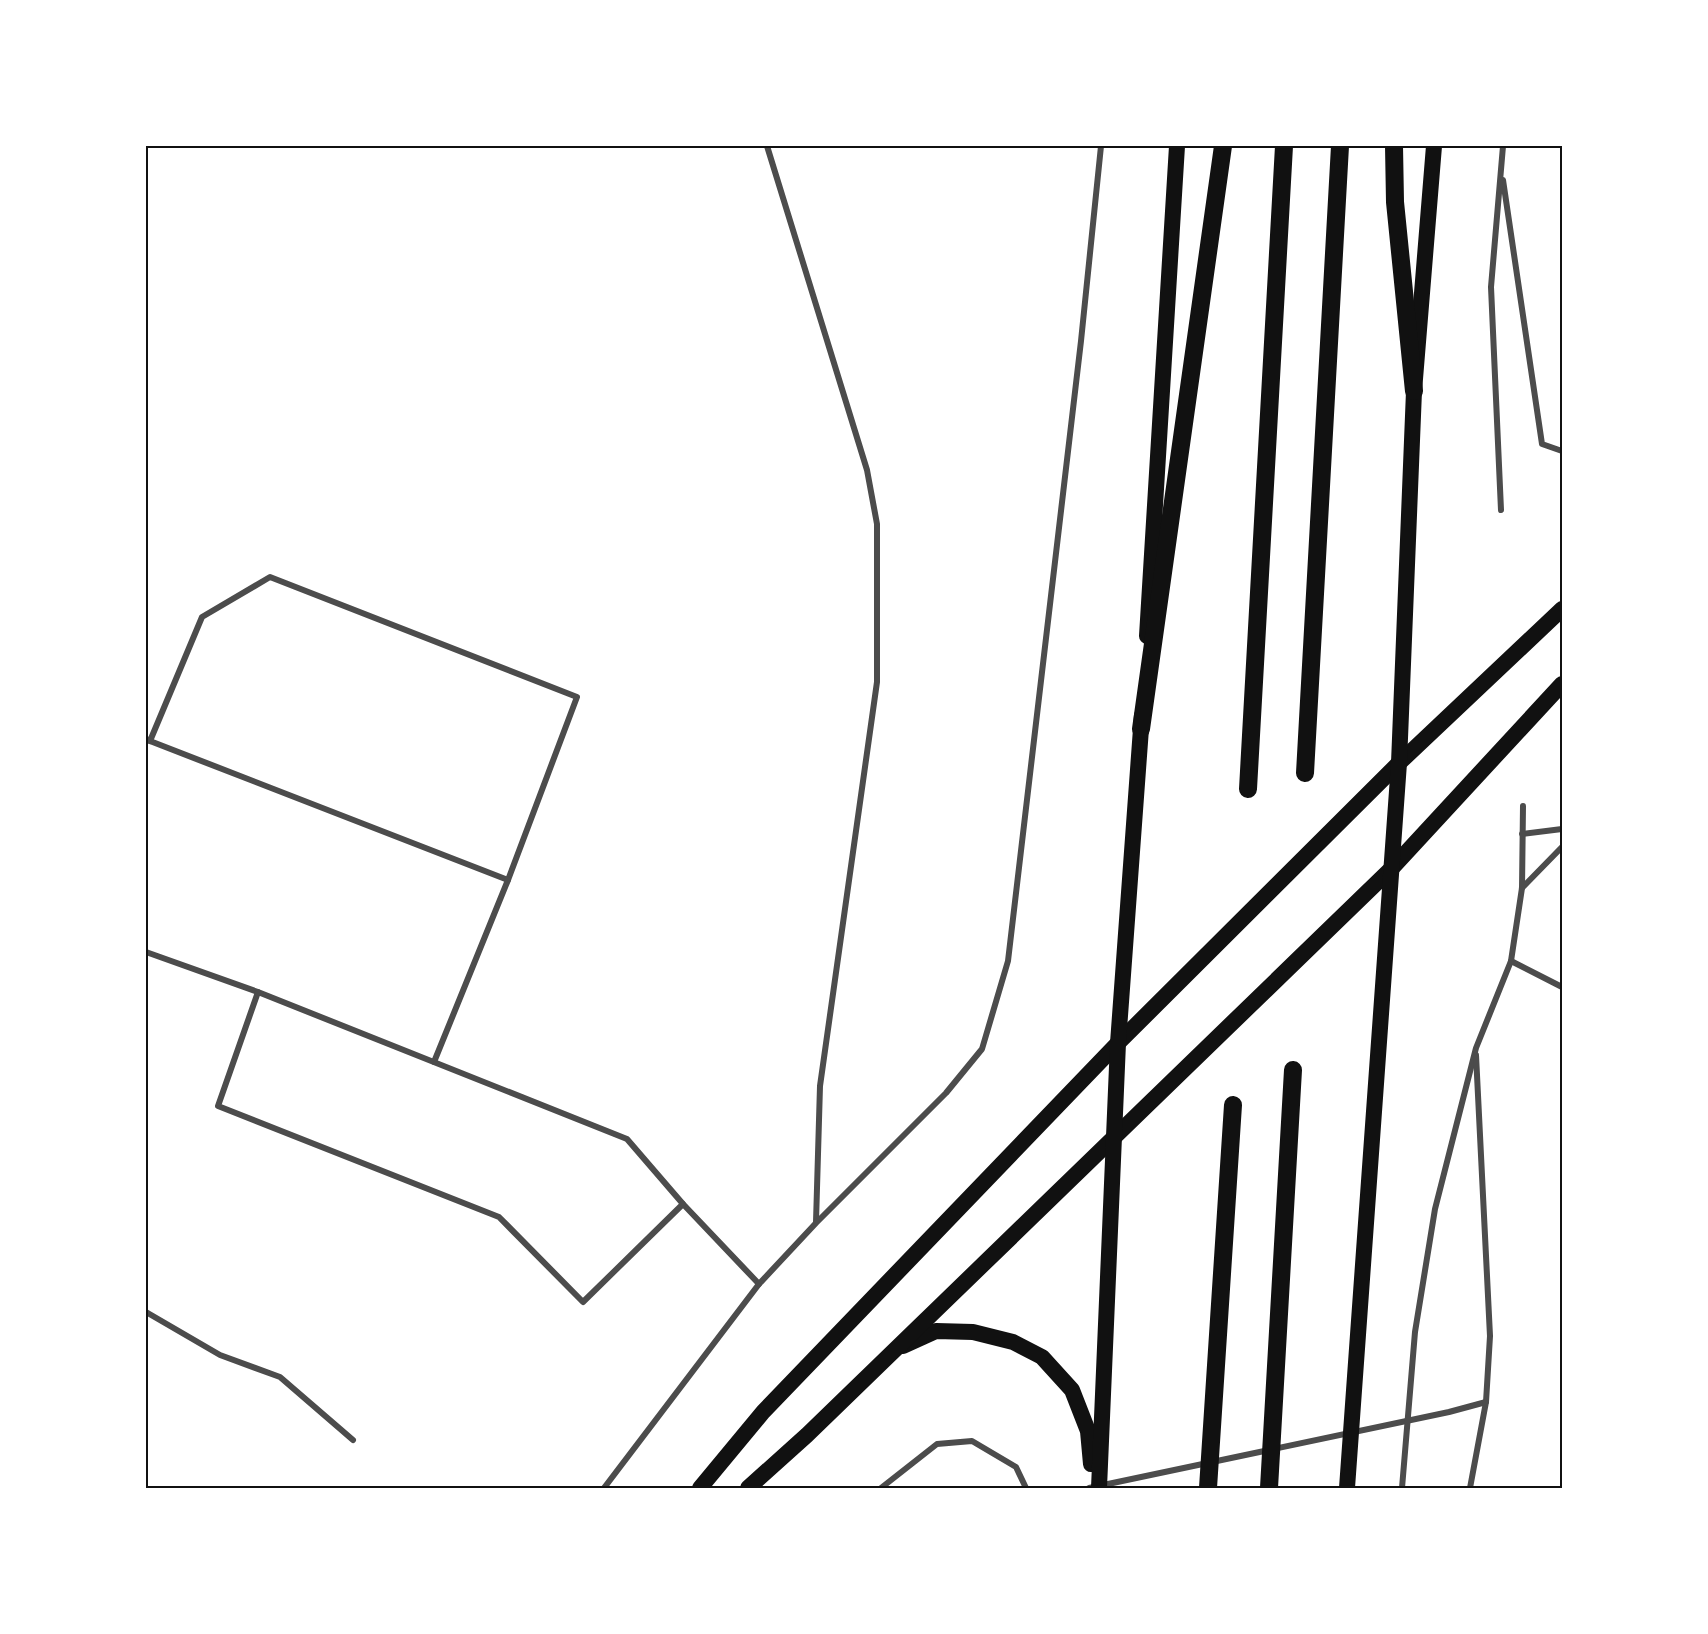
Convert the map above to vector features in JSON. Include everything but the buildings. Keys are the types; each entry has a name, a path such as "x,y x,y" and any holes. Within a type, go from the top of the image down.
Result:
{"highway":[{"path":"1099,1488 1118,1043 1141,729 1178,146"},
{"path":"1141,729 1223,146"},
{"path":"1248,789 1284,146"},
{"path":"1305,773 1340,146"},
{"path":"1394,146 1395,202 1414,391"},
{"path":"1347,1488 1399,763 1414,391 1434,146"},
{"path":"700,1488 763,1412 1118,1043 1399,763 1563,609"},
{"path":"747,1488 807,1436 1392,868 1563,684"},
{"path":"1269,1488 1293,1070"},
{"path":"1208,1488 1233,1105"},
{"path":"893,1350 936,1331 974,1332 1013,1341 1042,1357 1072,1390 1088,1431 1091,1488"}],"street":[{"path":"767,146 867,470 877,524 877,682 820,1086 816,1223"},
{"path":"604,1488 759,1284 816,1223 946,1093 982,1049 1008,962 1081,341 1101,146"},
{"path":"1501,510 1491,287 1503,146"},
{"path":"1502,171 1542,444 1563,451"},
{"path":"434,1062 508,880 577,697 270,577 202,616 148,740 508,880"},
{"path":"1402,1488 1415,1332 1435,1209 1476,1048 1511,961 1522,888 1523,806"},
{"path":"1522,834 1563,829"},
{"path":"1522,888 1563,848"},
{"path":"146,952 258,992 627,1139 683,1204 759,1284"},
{"path":"1511,961 1563,987"},
{"path":"258,992 218,1106 499,1217 583,1302 683,1204"},
{"path":"1470,1488 1486,1402 1490,1336 1476,1048"},
{"path":"146,1312 220,1355 280,1377 353,1440"},
{"path":"1091,1488 1449,1412 1486,1402"},
{"path":"881,1488 937,1444 972,1441 1016,1467 1026,1488"}]}
